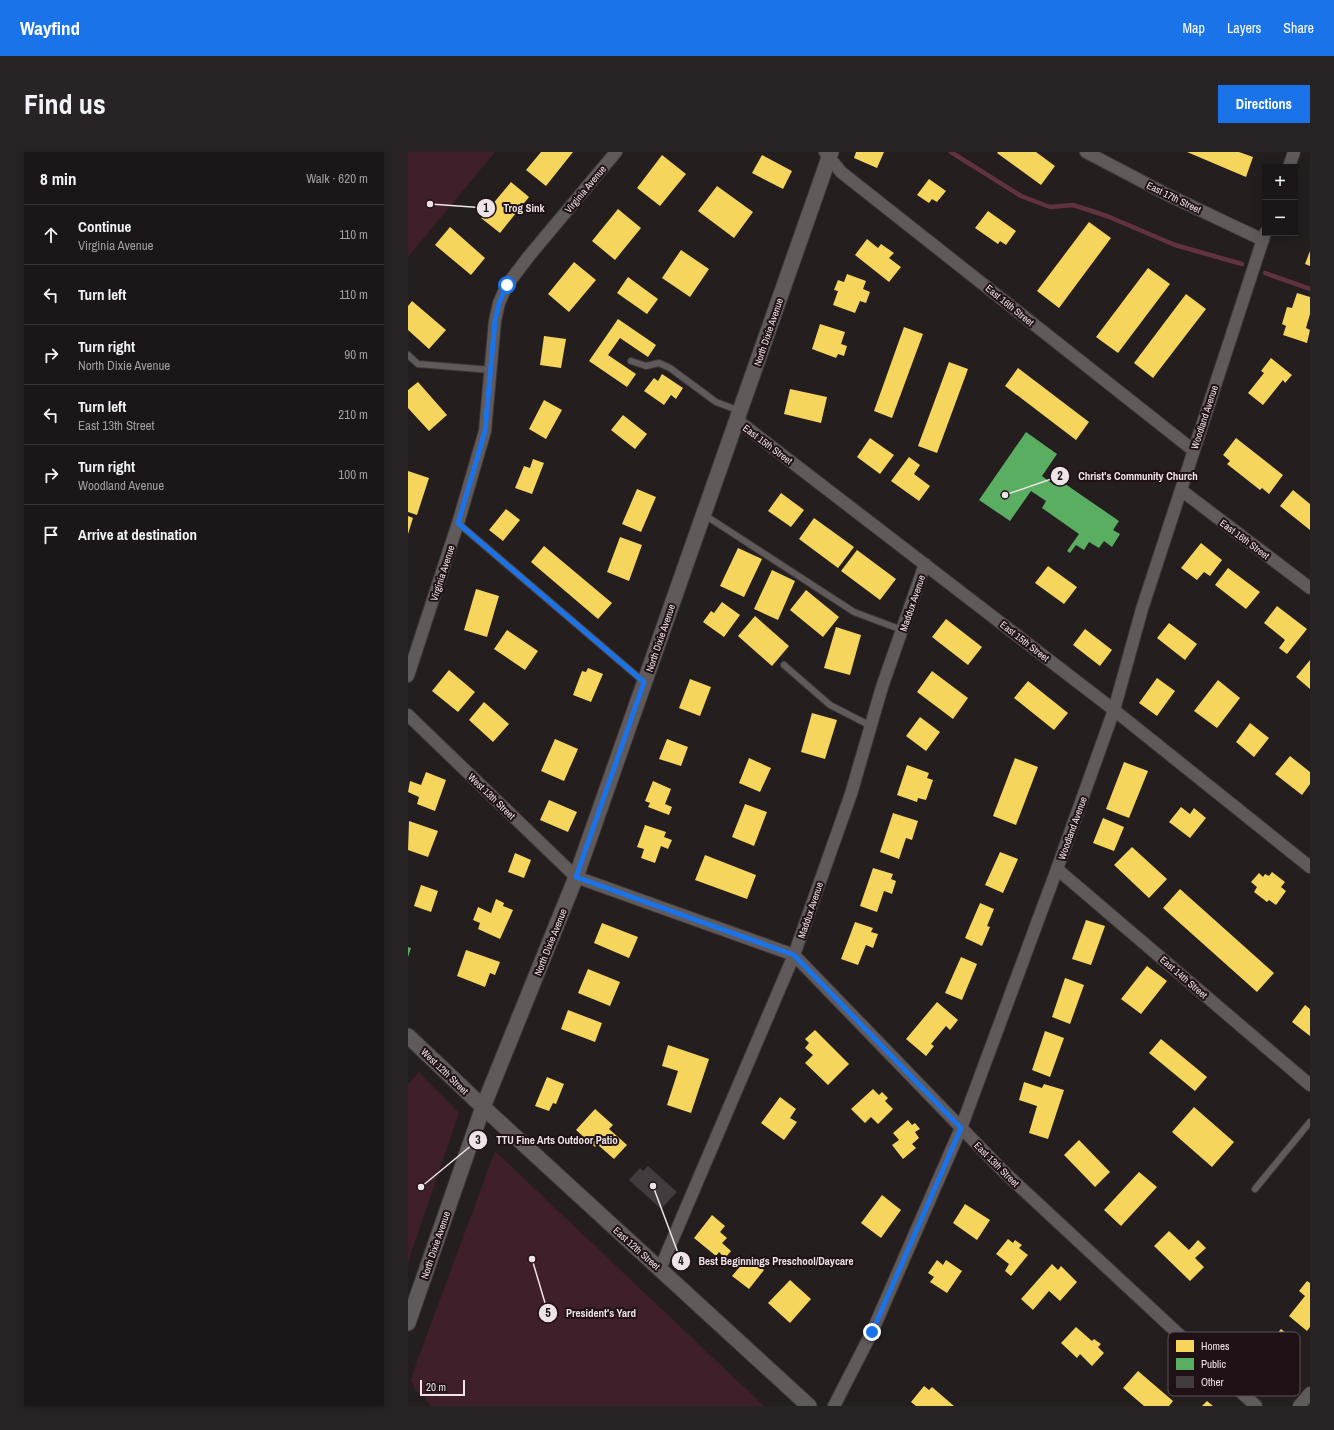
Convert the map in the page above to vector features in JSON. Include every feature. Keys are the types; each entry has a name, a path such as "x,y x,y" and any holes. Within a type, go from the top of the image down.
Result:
{"street":[{"name":"Virginia Avenue","path":"408,676 458,523 485,431 495,321 499,303 507,285 529,256 616,152"},
{"name":"East 17th Street","path":"1086,152 1168,195 1262,235"},
{"path":"1289,164 1294,152"},
{"name":"North Dixie Avenue","path":"408,1323 483,1107 576,877 704,514 828,154"},
{"name":"East 16th Street","path":"828,154 841,172 1193,450"},
{"name":"Woodland Avenue","path":"834,1406 872,1332 961,1128 1057,869 1114,710 1142,610 1264,236"},
{"name":"East 15th Street","path":"738,415 925,564 1114,710 1310,867"},
{"name":"East 16th Street","path":"1181,490 1310,588"},
{"name":"Maddux Avenue","path":"660,1269 794,955 851,794 882,687 925,564"},
{"name":"West 13th Street","path":"408,715 576,877"},
{"name":"East 14th Street","path":"1057,869 1310,1085"},
{"name":"East 13th Street","path":"576,877 794,955 1004,1172 1176,1332"},
{"name":"West 12th Street","path":"408,1036 483,1107"},
{"name":"East 12th Street","path":"483,1107 809,1406"},
{"path":"1299,1406 1310,1393"},
{"name":"East 13th Street","path":"1245,1396 1256,1406"}],"lane":[{"path":"408,356 418,364 491,370"},
{"path":"631,361 646,366 658,363 670,368 716,402 738,415"},
{"path":"704,514 854,612 902,630"},
{"path":"458,523 644,682"},
{"path":"784,665 830,705 871,726"},
{"path":"1255,1189 1310,1122"}],"shaded area":[{"path":"408,152 495,152 408,257"},
{"path":"419,1072 459,1113 408,1262 408,1084"},
{"path":"495,1151 764,1406 431,1406 424,1397 416,1391 411,1380"}],"building: Homes":[{"path":"541,152 573,152 546,186 526,170"},
{"path":"856,152 884,152 877,168 854,158"},
{"path":"1036,152 1055,166 1041,185 997,153"},
{"path":"1187,152 1239,152 1253,157 1246,177"},
{"path":"662,155 686,174 660,206 637,188"},
{"path":"762,155 792,171 783,189 752,173"},
{"path":"929,179 946,191 937,202 932,199 929,203 917,195"},
{"path":"511,182 529,197 500,233 481,218"},
{"path":"717,186 753,212 734,238 698,211"},
{"path":"618,209 641,228 615,260 592,241"},
{"path":"988,211 1016,231 1006,245 1000,241 998,244 975,228"},
{"path":"1089,222 1111,238 1059,308 1037,291"},
{"path":"450,227 485,258 471,275 435,245"},
{"path":"867,239 878,248 881,244 894,253 889,258 901,267 889,282 855,255"},
{"path":"681,250 709,269 690,297 662,278"},
{"path":"1310,251 1310,266 1305,264"},
{"path":"574,262 596,280 569,312 548,294"},
{"path":"1148,268 1170,284 1118,353 1096,337"},
{"path":"847,274 866,281 863,289 870,292 866,303 860,301 855,313 833,305 838,291 834,290 838,280 844,282"},
{"path":"628,277 658,299 647,314 617,293"},
{"path":"1297,293 1310,297 1310,314 1306,328 1310,330 1307,343 1283,335 1286,326 1282,324 1287,307 1292,308"},
{"path":"1186,294 1206,309 1153,378 1134,363"},
{"path":"412,301 446,330 429,349 408,330 408,306"},
{"path":"618,319 656,345 648,357 620,338 608,355 636,374 627,387 589,361"},
{"path":"820,324 845,332 841,344 847,346 844,356 838,354 836,358 812,349"},
{"path":"904,327 923,334 892,418 874,411"},
{"path":"544,336 566,339 561,368 540,365"},
{"path":"1271,358 1292,375 1285,383 1283,380 1263,405 1248,393 1264,373 1261,371"},
{"path":"949,362 968,369 937,453 918,446"},
{"path":"1018,368 1089,422 1076,440 1005,386"},
{"path":"662,374 683,388 676,399 671,395 664,405 644,391 654,378 658,381"},
{"path":"418,382 447,415 429,431 408,408 408,390"},
{"path":"790,389 827,397 821,423 784,414"},
{"path":"544,400 562,410 546,439 529,429"},
{"path":"623,415 647,434 635,449 611,430"},
{"path":"870,438 894,455 880,474 857,457"},
{"path":"1236,438 1283,475 1269,494 1262,488 1260,490 1227,464 1230,461 1223,455"},
{"path":"909,457 920,465 914,474 930,486 919,501 891,481"},
{"path":"533,459 544,463 532,494 515,488 524,466 530,468"},
{"path":"408,471 429,478 417,515 408,512"},
{"path":"637,489 656,497 641,532 622,524"},
{"path":"1293,490 1310,504 1310,530 1280,506"},
{"path":"781,493 804,510 791,527 768,511"},
{"path":"506,509 520,520 503,541 489,530"},
{"path":"408,516 413,518 408,534"},
{"path":"814,518 854,547 838,568 799,539"},
{"path":"620,537 642,545 629,581 607,572"},
{"path":"1201,543 1222,560 1210,576 1204,572 1197,580 1181,568"},
{"path":"544,546 612,603 598,619 531,562"},
{"path":"738,548 762,559 744,597 720,586"},
{"path":"857,550 896,579 880,600 841,571"},
{"path":"1048,566 1077,587 1064,604 1035,583"},
{"path":"1228,568 1260,592 1246,609 1215,585"},
{"path":"772,570 795,581 778,620 754,609"},
{"path":"476,589 499,596 487,637 464,630"},
{"path":"806,590 839,617 823,637 790,610"},
{"path":"722,602 740,615 724,637 703,622 711,611 714,613"},
{"path":"1277,606 1307,629 1287,654 1279,648 1285,640 1264,623"},
{"path":"755,616 789,646 772,666 738,636"},
{"path":"946,619 982,647 968,665 932,637"},
{"path":"1169,623 1197,644 1185,660 1157,638"},
{"path":"836,627 861,635 850,675 824,668"},
{"path":"1085,629 1112,650 1100,666 1073,645"},
{"path":"507,630 538,651 525,670 494,649"},
{"path":"1310,660 1310,689 1296,677"},
{"path":"588,668 603,674 591,702 573,695 582,671 586,672"},
{"path":"449,670 475,692 458,712 432,691"},
{"path":"932,671 968,698 953,719 917,692"},
{"path":"1157,678 1175,691 1157,716 1139,703"},
{"path":"690,679 711,687 700,716 679,708"},
{"path":"1218,680 1240,698 1217,728 1194,711"},
{"path":"1028,681 1068,713 1054,730 1014,698"},
{"path":"484,702 509,724 493,742 469,720"},
{"path":"812,713 837,720 825,759 801,752"},
{"path":"920,717 940,732 926,751 906,736"},
{"path":"1250,723 1269,738 1254,757 1236,742"},
{"path":"555,739 578,749 564,781 541,771"},
{"path":"667,739 688,747 681,766 659,759"},
{"path":"1290,756 1310,772 1310,784 1302,795 1275,774"},
{"path":"749,758 771,768 760,792 739,783"},
{"path":"1015,758 1038,767 1016,825 993,816"},
{"path":"1124,762 1148,771 1129,818 1106,809"},
{"path":"907,765 929,773 927,778 933,780 926,800 918,798 917,802 897,795"},
{"path":"426,772 446,780 435,811 417,804 419,797 408,792 410,781 421,785"},
{"path":"653,781 671,789 665,804 672,807 669,815 648,807 650,803 645,801"},
{"path":"549,800 577,812 568,832 540,820"},
{"path":"745,804 767,812 754,846 732,837"},
{"path":"1181,807 1190,814 1194,808 1206,818 1190,838 1169,822"},
{"path":"893,813 918,821 912,840 906,838 899,859 880,852"},
{"path":"1103,818 1124,827 1114,851 1093,843"},
{"path":"409,821 438,831 428,857 408,850"},
{"path":"645,825 666,832 664,837 672,840 668,849 661,846 655,863 641,858 644,849 637,847"},
{"path":"1132,847 1167,879 1149,898 1114,865"},
{"path":"1000,852 1018,859 1003,893 985,885"},
{"path":"515,853 531,860 524,878 508,872"},
{"path":"705,855 756,875 747,899 695,880"},
{"path":"873,868 893,874 891,879 896,881 892,894 884,891 877,912 860,906"},
{"path":"1272,872 1285,882 1281,887 1286,891 1276,905 1269,900 1267,902 1254,892 1257,887 1251,882 1259,873 1263,877 1265,874 1269,876"},
{"path":"421,885 438,891 431,912 414,906"},
{"path":"1180,889 1274,973 1257,992 1163,908"},
{"path":"496,899 504,903 503,906 513,910 500,939 478,929 480,923 473,920 478,907 491,913"},
{"path":"980,903 994,909 987,926 990,927 982,946 965,938"},
{"path":"1086,920 1105,926 1091,965 1072,959"},
{"path":"855,922 873,928 871,932 878,934 873,948 866,945 858,965 841,959"},
{"path":"602,923 638,937 629,958 594,943"},
{"path":"466,950 500,962 495,975 490,973 485,987 457,976"},
{"path":"961,957 977,964 962,1000 945,993"},
{"path":"1147,966 1167,981 1141,1014 1121,999"},
{"path":"588,969 620,982 610,1006 578,993"},
{"path":"1065,978 1084,985 1070,1024 1052,1017"},
{"path":"937,1002 958,1020 950,1030 946,1026 931,1044 934,1046 926,1056 906,1039"},
{"path":"1305,1005 1310,1009 1310,1036 1292,1022"},
{"path":"568,1010 602,1023 595,1042 561,1029"},
{"path":"815,1030 849,1064 828,1085 805,1063 813,1055 805,1048 809,1043 805,1039"},
{"path":"1045,1031 1064,1038 1050,1077 1032,1070"},
{"path":"1161,1039 1207,1077 1195,1091 1149,1053"},
{"path":"668,1045 709,1059 691,1113 667,1105 678,1071 662,1066"},
{"path":"547,1077 564,1084 556,1104 553,1103 549,1111 535,1106"},
{"path":"1024,1082 1042,1088 1044,1084 1064,1090 1048,1139 1029,1133 1037,1106 1019,1100"},
{"path":"873,1089 879,1095 882,1092 888,1098 885,1101 893,1109 878,1124 871,1117 865,1123 851,1109"},
{"path":"780,1097 796,1109 790,1118 797,1122 784,1140 761,1123"},
{"path":"1194,1107 1234,1142 1212,1167 1172,1132"},
{"path":"595,1109 613,1125 609,1129 627,1145 614,1159 597,1144 595,1147 576,1130"},
{"path":"908,1120 912,1125 915,1123 920,1129 915,1132 919,1138 912,1144 916,1148 903,1159 892,1145 899,1140 893,1133"},
{"path":"1079,1140 1110,1172 1095,1187 1064,1155"},
{"path":"1139,1172 1157,1187 1121,1226 1104,1210"},
{"path":"882,1195 901,1210 881,1238 861,1223"},
{"path":"965,1204 990,1220 977,1240 953,1223"},
{"path":"712,1215 725,1226 720,1232 727,1238 722,1243 731,1251 725,1258 719,1252 716,1256 694,1238"},
{"path":"1169,1231 1189,1250 1198,1240 1206,1248 1195,1258 1204,1267 1190,1281 1154,1246"},
{"path":"1008,1239 1013,1243 1015,1240 1022,1245 1019,1248 1028,1255 1011,1276 1005,1271 1009,1264 996,1254"},
{"path":"748,1257 764,1270 749,1289 732,1276"},
{"path":"937,1260 943,1265 946,1260 962,1271 947,1293 930,1282 934,1277 928,1273"},
{"path":"1052,1264 1058,1270 1061,1266 1077,1282 1060,1301 1049,1291 1033,1310 1021,1299"},
{"path":"790,1280 811,1299 790,1323 768,1303"},
{"path":"1307,1281 1310,1283 1310,1327 1307,1331 1289,1316 1305,1296 1299,1291"},
{"path":"1076,1327 1092,1341 1094,1339 1101,1344 1098,1347 1104,1353 1092,1366 1080,1354 1077,1358 1061,1343"},
{"path":"1138,1371 1173,1401 1169,1406 1144,1406 1123,1388"},
{"path":"924,1386 929,1390 932,1387 954,1406 916,1406 911,1402"},
{"path":"1207,1401 1213,1406 1202,1406"}],"building: Public":[{"path":"1026,432 1057,454 1042,476 1054,485 1058,479 1119,521 1113,530 1120,534 1112,547 1104,541 1099,548 1089,542 1084,550 1076,545 1070,553 1067,551 1079,534 1042,508 1046,501 1031,491 1010,521 979,500"},
{"path":"408,947 411,948 408,957"}],"building: Other":[{"path":"648,1166 677,1192 661,1209 629,1180 640,1168 643,1171"}],"waterway":[{"path":"951,152 1021,196 1050,207 1073,205 1107,216 1175,245 1242,264"},
{"path":"1265,273 1310,289"}],"place":[{"name":"Trog Sink","path":"430,204"},
{"name":"Christ's Community Church","path":"1005,495"},
{"name":"Best Beginnings Preschool/Daycare","path":"653,1186"},
{"name":"TTU Fine Arts Outdoor Patio","path":"421,1187"},
{"name":"President's Yard","path":"532,1259"}],"route":[{"path":"507,285 499,303 495,321 485,431 458,523 644,682 576,877 794,955 961,1128 872,1332"}]}
